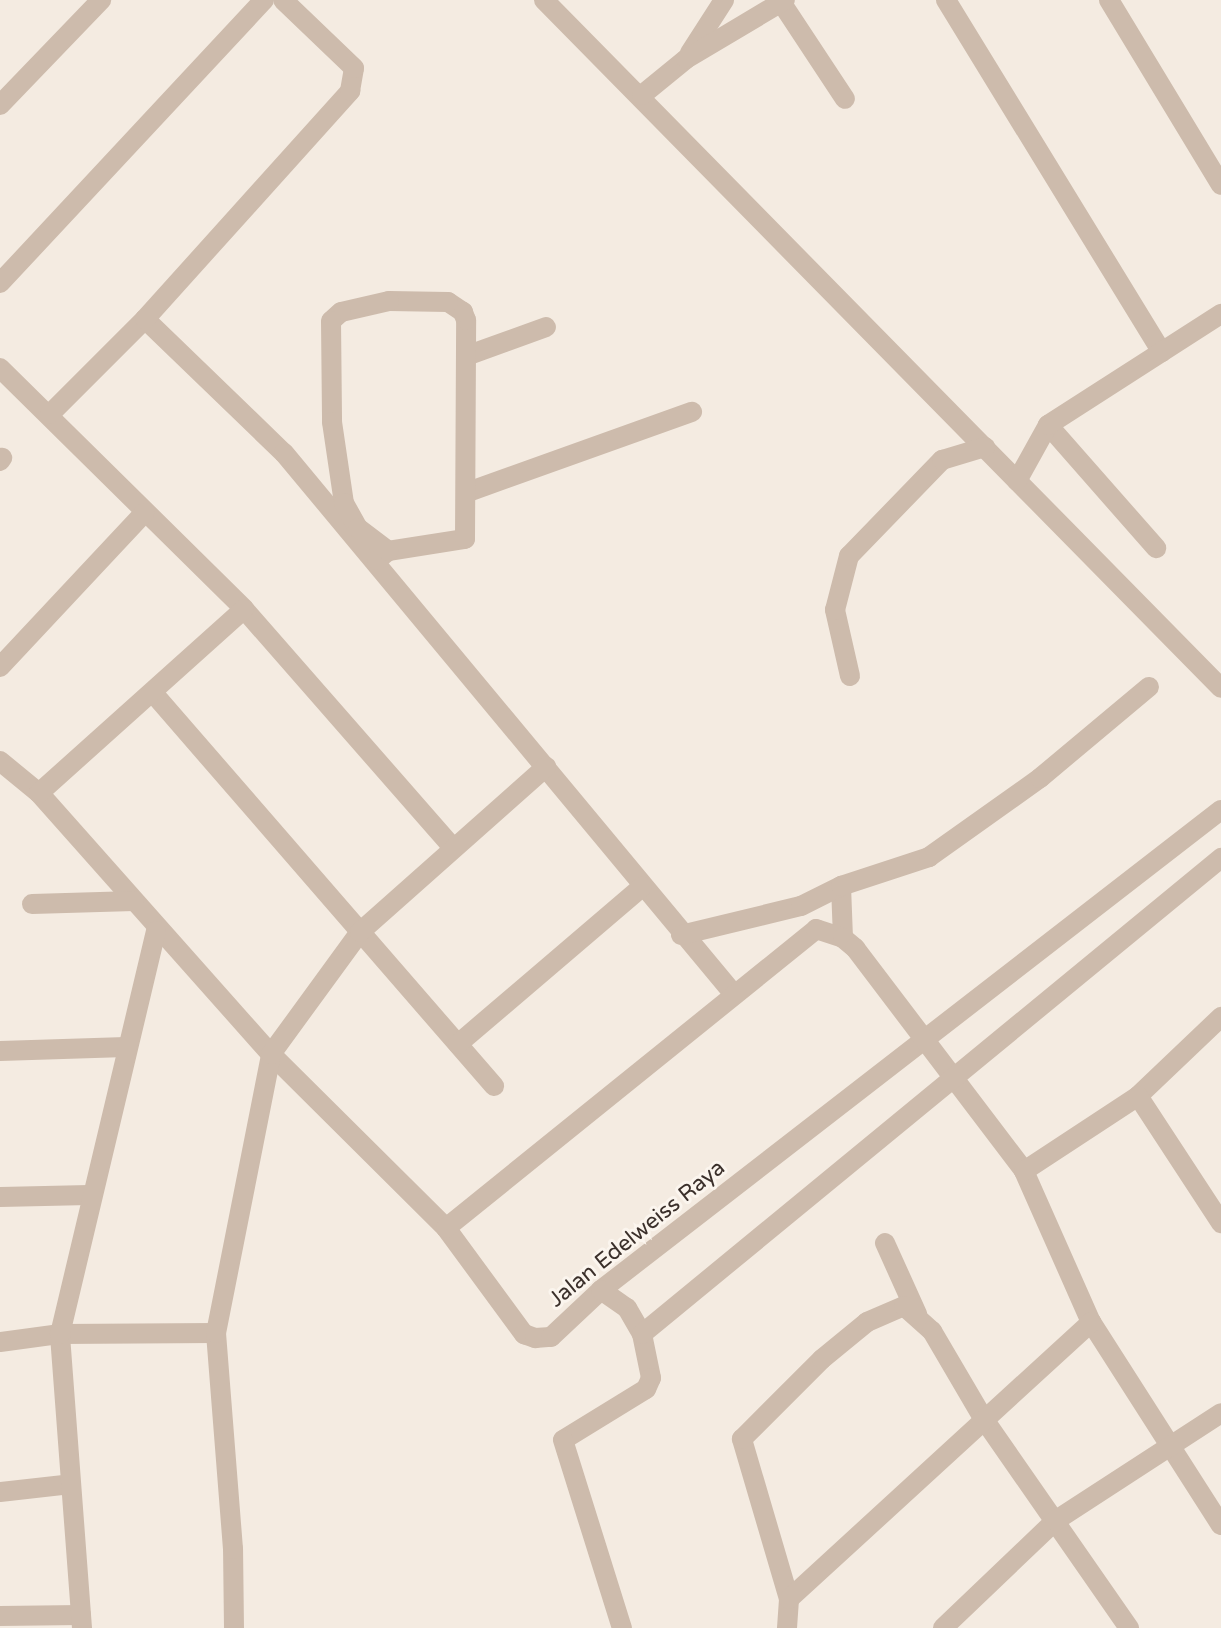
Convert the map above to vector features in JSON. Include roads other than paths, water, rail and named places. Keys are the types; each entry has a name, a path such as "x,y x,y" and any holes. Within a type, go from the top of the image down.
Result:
{"street":[{"path":"0,105 101,0"},
{"path":"0,283 264,0"},
{"path":"50,414 145,319 355,81 354,68 283,0"},
{"path":"544,0 642,95 1221,688"},
{"path":"686,59 724,0"},
{"path":"946,0 1162,352"},
{"path":"1109,0 1217,174"},
{"path":"642,95 686,59 783,1 845,99"},
{"path":"382,556 465,539 468,492 463,312 448,302 389,301 341,312 331,321 332,422 344,503 358,528 546,767 681,935 733,993"},
{"path":"1017,481 1048,425 1221,314"},
{"path":"145,319 284,453 382,556"},
{"path":"466,356 546,327"},
{"path":"0,368 50,414 144,513 244,609 453,848"},
{"path":"468,492 692,412"},
{"path":"1048,425 1156,548"},
{"path":"850,676 835,610 849,556 942,460 985,447"},
{"path":"0,667 144,513"},
{"path":"39,793 154,694 244,609"},
{"path":"681,935 801,906 841,886 929,857 1040,778 1149,687"},
{"path":"154,694 494,1086"},
{"name":"Jalan Edelweiss Raya","path":"0,761 39,793 134,901 156,931 271,1054 446,1228 524,1334 551,1337 601,1290 923,1037 1221,810"},
{"path":"234,1628 233,1549 216,1333 271,1054 360,932 546,767"},
{"path":"642,1334 953,1074 1221,858"},
{"path":"841,886 843,938"},
{"path":"458,1044 642,887"},
{"path":"32,904 134,901"},
{"path":"446,1228 816,929 843,938 953,1074 1024,1171 1091,1322 1221,1525"},
{"path":"0,1616 82,1622 60,1334 89,1195 156,931"},
{"path":"1024,1171 1138,1096 1221,1017"},
{"path":"0,1051 126,1047"},
{"path":"1138,1096 1221,1223"},
{"path":"0,1197 89,1195"},
{"path":"885,1243 917,1314 983,1418 1129,1628"},
{"path":"601,1290 627,1308 642,1334 651,1378 646,1389 563,1440 622,1628"},
{"path":"787,1628 789,1599 742,1439 822,1359 867,1322 891,1307 904,1306 917,1314"},
{"path":"789,1599 1091,1322"},
{"path":"0,1342 60,1334 216,1333"},
{"path":"954,1625 1055,1521 1221,1413"},
{"path":"0,1492 71,1484"}]}
